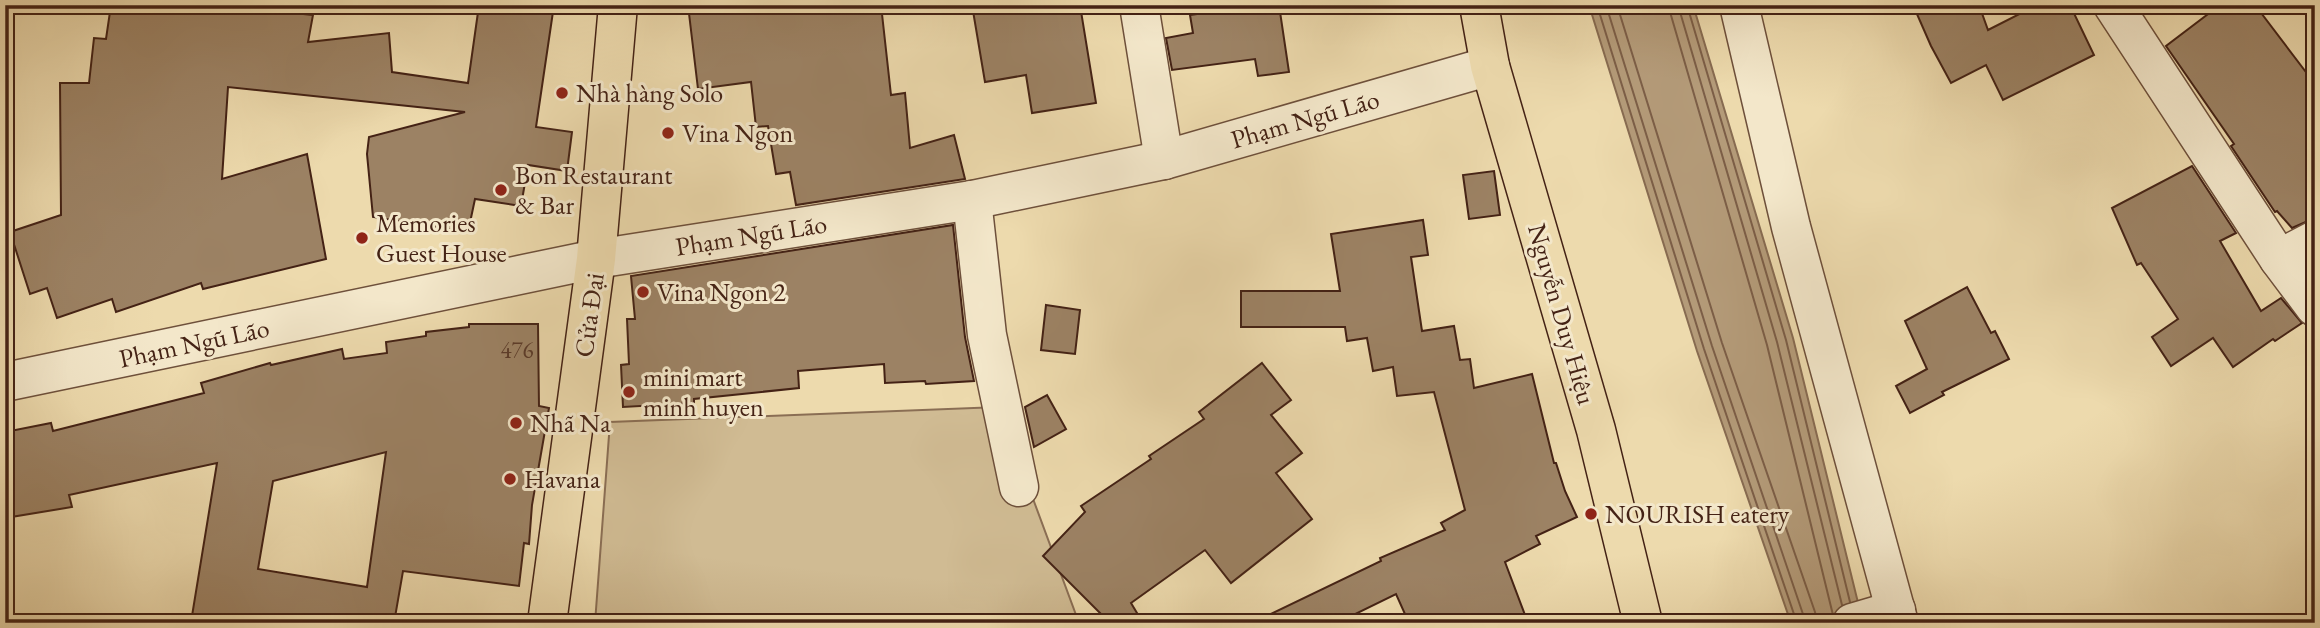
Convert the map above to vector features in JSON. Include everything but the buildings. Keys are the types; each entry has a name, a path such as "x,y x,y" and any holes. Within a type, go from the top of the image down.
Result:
{"main road":[{"name":"Cửa Đại","path":"547,623 596,259 618,5"},
{"name":"Nguyễn Duy Hiệu","path":"1479,5 1490,66 1596,430 1643,623"}],"street":[{"path":"1139,5 1164,160"},
{"path":"1739,5 1791,227 1897,616 1852,623"},
{"path":"2113,5 2280,259 2315,307"},
{"name":"Phạm Ngũ Lão","path":"5,382 596,259 972,200 1164,160 1490,66"},
{"path":"972,200 986,335 1018,487"},
{"path":"2280,259 2315,240"}],"shaded area":[{"path":"999,407 1079,623 595,623 610,422"}],"water":[{"path":"1589,5 1693,5 1793,338 1863,623 1791,623 1697,351"}],"place":[{"name":"Nhà hàng Solo","path":"562,93"},
{"name":"Vina Ngon","path":"668,133"},
{"name":"Bon Restaurant & Bar","path":"501,190"},
{"name":"Memories Guest House","path":"362,238"},
{"name":"Vina Ngon 2","path":"643,292"},
{"name":"mini mart minh huyen","path":"629,392"},
{"name":"Nhã Na","path":"516,423"},
{"name":"Havana","path":"510,479"},
{"name":"NOURISH eatery","path":"1591,514"}]}
